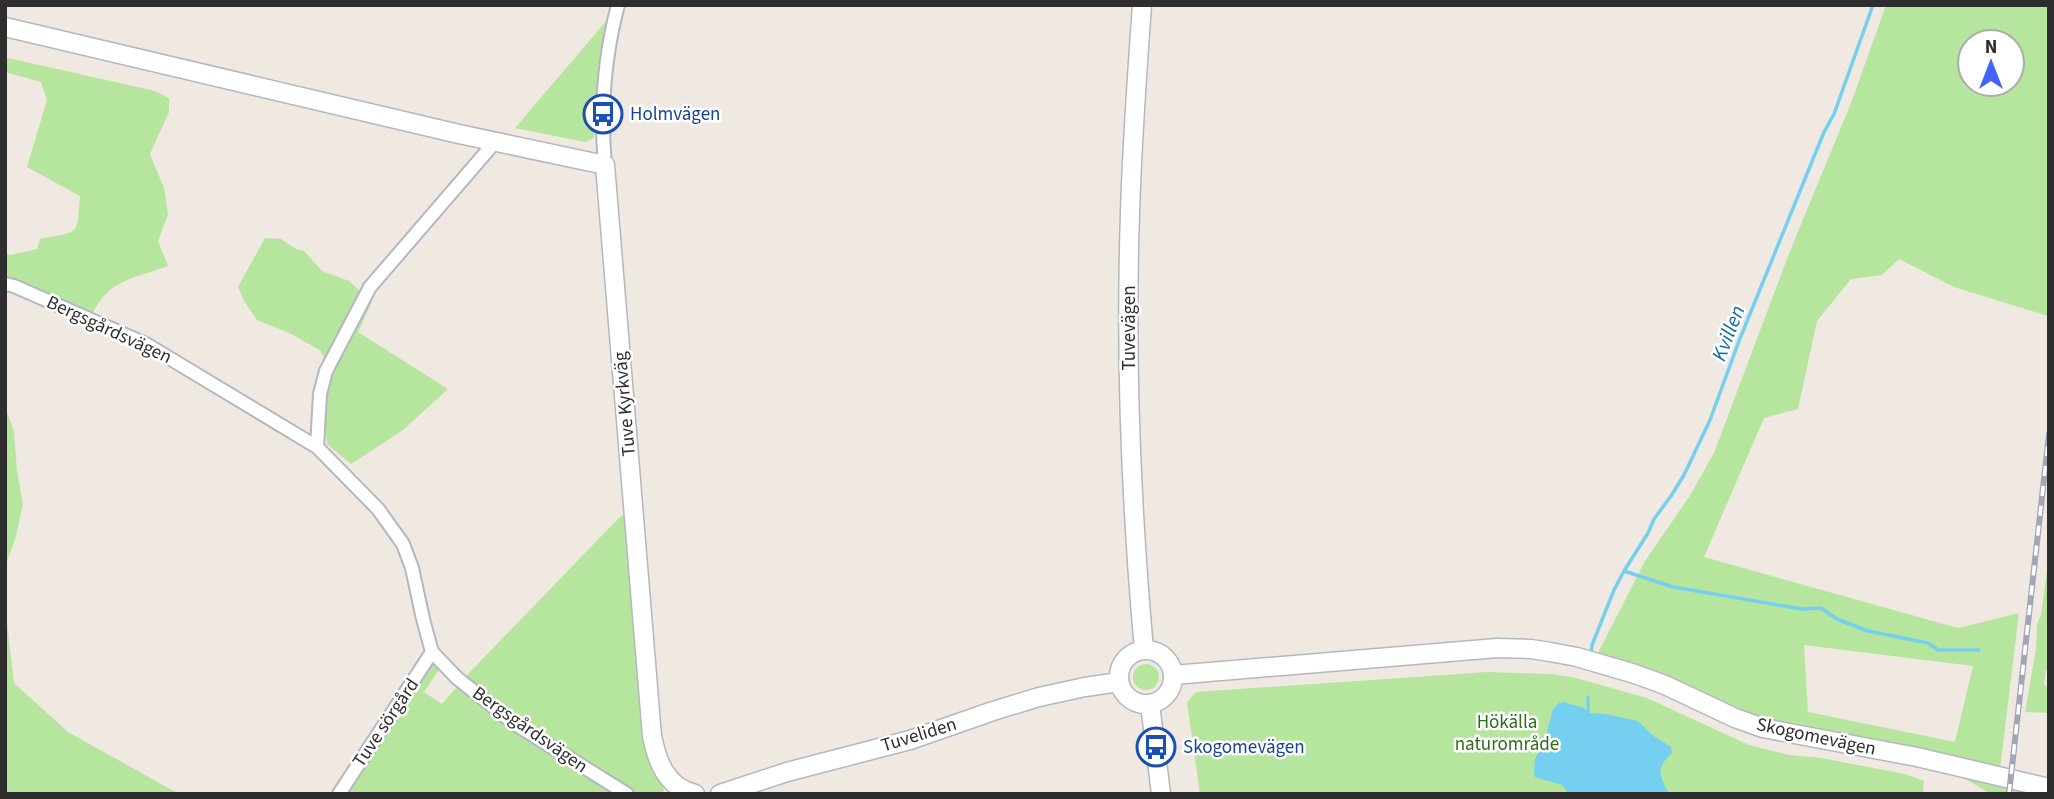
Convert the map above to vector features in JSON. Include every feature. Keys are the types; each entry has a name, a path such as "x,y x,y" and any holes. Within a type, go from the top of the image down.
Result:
{"street":[{"name":"Tuve Kyrkväg","path":"618,5 604,81 603,140 652,736 661,767 670,780 685,792"},
{"name":"Tuvevägen","path":"1142,5 1130,213 1129,353 1135,539 1144,650"},
{"path":"5,27 495,142 605,165"},
{"path":"317,447 320,394 326,370 370,287 495,142"},
{"name":"Bergsgårdsvägen","path":"5,284 130,335 168,355 317,447 378,509 403,544 412,568 432,652 457,678 515,724 627,794"},
{"name":"Skogomevägen","path":"1173,675 1497,648 1542,650 1577,657 1652,680 1763,728 1917,757 2049,788"},
{"path":"1144,650 1155,651 1164,656 1173,675 1167,694 1150,704 1139,704 1130,699 1119,682 1119,670 1125,660 1133,653 1144,650"},
{"name":"Tuve sörgård","path":"339,794 432,652"},
{"name":"Tuveliden","path":"720,794 787,772 910,740 1039,697 1119,682"},
{"path":"1150,704 1161,794"}],"green space":[{"path":"1886,5 2049,5 2048,316 1954,287 1899,259 1882,275 1851,279 1817,321 1798,409 1764,418 1704,557 1958,628 2019,613 2000,769 1950,755 1826,735 1765,720 1597,655 1645,561 1689,497 1714,453 1790,251 1853,98","holes":["1804,645 1973,666 1955,742 1808,712"]},
{"path":"607,20 598,80 594,138 585,142 515,128"},
{"path":"5,59 155,91 169,98 169,112 150,154 164,188 168,214 158,241 168,266 115,286 99,302 93,313 22,282 5,280 5,253 10,255 37,249 40,239 74,230 77,226 80,196 27,167 47,100 41,82 5,72"},
{"path":"265,238 281,239 304,251 322,271 349,281 372,302 358,332 448,389 403,430 351,464 327,444 323,405 333,372 320,350 257,320 238,287"},
{"path":"5,407 14,431 23,504 5,567"},
{"path":"627,514 659,778 664,790 662,794 330,794 423,655 440,668 424,692 442,704 613,524"},
{"path":"2049,555 2049,668 2046,670 2044,684 2049,689 2049,713 2025,712 2036,649 2037,624 2041,615"},
{"path":"5,606 14,683 68,732 179,794 5,794"},
{"path":"1146,664 1155,668 1159,677 1155,686 1146,690 1137,686 1133,677 1137,668"},
{"name":"Hökälla naturområde","path":"1487,672 1552,674 1576,678 1647,698 1749,745 1789,755 1821,758 1905,774 1924,781 1923,794 1200,794 1187,702 1196,692"},
{"path":"1957,774 2022,791 2042,794 1991,794"}],"water":[{"path":"1564,702 1584,708 1589,713 1638,721 1652,735 1671,747 1672,753 1663,763 1660,772 1669,794 1569,794 1562,785 1535,777 1535,759 1544,744 1553,709"}],"waterway":[{"name":"Kvillen","path":"1591,655 1592,645 1614,590 1654,519 1684,475 1710,420 1739,341 1824,132 1834,114 1873,5"},
{"path":"1624,571 1673,587 1802,609 1821,608 1837,619 1868,631 1928,643 1938,650 1979,650"},
{"path":"1588,697 1588,716"}],"railway":[{"path":"2009,794 2049,434"}],"place":[{"name":"Holmvägen","path":"603,114"},
{"name":"Skogomevägen","path":"1156,747"}]}
